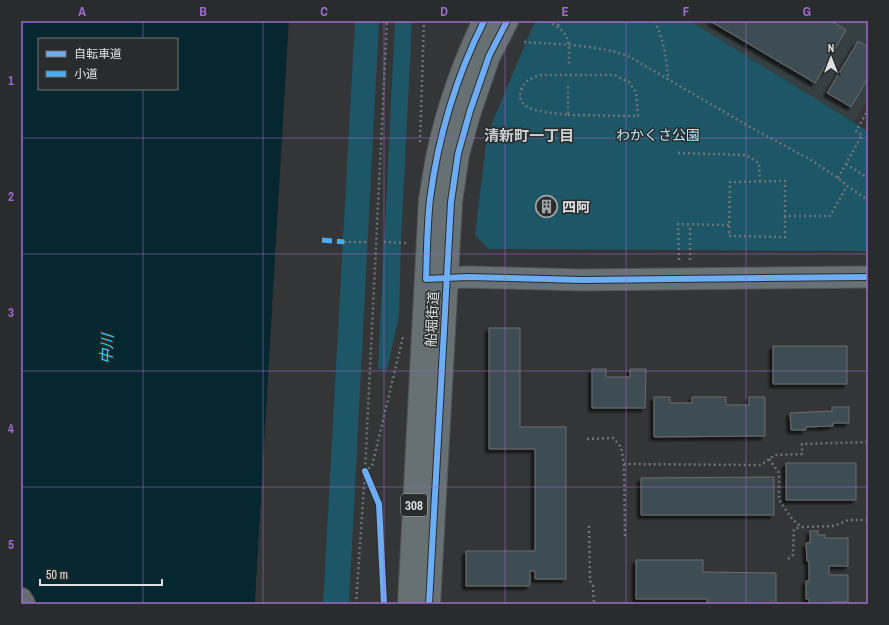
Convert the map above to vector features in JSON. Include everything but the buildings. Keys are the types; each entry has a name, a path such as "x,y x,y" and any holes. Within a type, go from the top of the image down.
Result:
{"highway":[{"path":"21,598 24,604"}],"main road":[{"name":"船堀街道","path":"428,604 436,278 430,200 439,150 450,106 470,49 484,21"},
{"name":"船堀街道","path":"408,604 436,278 451,202 458,154 470,111 489,56 507,21"}],"street":[{"path":"436,278 467,277 582,280 868,277"}],"path":[{"path":"356,604 365,471 387,21"},
{"path":"548,21 558,26 566,35 569,46 569,67"},
{"path":"558,26 560,21"},
{"path":"655,21 667,63 668,79"},
{"path":"524,42 618,52 630,57 750,127 813,161 868,200"},
{"path":"540,75 614,75 629,82 636,92 638,116 568,115 534,111 526,107 520,93 523,84 529,79 540,75"},
{"path":"568,83 568,115"},
{"path":"838,178 862,135 856,131 868,110"},
{"path":"678,153 746,155 759,163 760,182"},
{"path":"846,164 868,178"},
{"path":"785,181 785,216 785,237 729,236 730,182 785,181"},
{"path":"785,216 830,216 847,186"},
{"path":"679,260 678,224 729,225"},
{"path":"690,224 690,260"},
{"path":"344,242 368,242"},
{"path":"384,242 407,243 407,250"},
{"path":"365,471 372,466 403,335"},
{"path":"587,439 613,438 621,447 624,464 624,539"},
{"path":"624,464 761,465 775,455 802,454 802,444 868,442"},
{"path":"769,459 779,472 779,500 793,520 802,527"},
{"path":"365,471 379,504 384,604"},
{"path":"788,559 793,555 794,530 802,527 834,526 848,520 868,520"},
{"path":"589,526 590,581 594,585 594,604"}],"shaded area":[{"path":"690,21 868,21 868,99 854,122"}],"green space":[{"path":"355,21 379,21 349,604 323,604"},
{"path":"395,21 412,21 401,242 399,315 387,370 378,369"},
{"name":"わかくさ公園","path":"535,21 690,21 868,131 868,251 489,249 475,235 487,135"}],"water":[{"name":"中川","path":"21,21 289,21 255,604 21,604"}],"pier":[{"path":"289,21 291,21 257,604 255,604"}],"marked path":[{"path":"322,240 344,242"}],"cycle path":[{"path":"484,21 465,64 443,130 433,176 430,199 426,279 467,277 582,280 868,277"},
{"path":"429,604 451,202 458,154 470,111 489,56 507,21"},
{"path":"365,471 379,504 384,604"}],"place":[{"name":"四阿","path":"546,207"}],"district":[{"name":"清新町一丁目","path":"529,136"}]}
